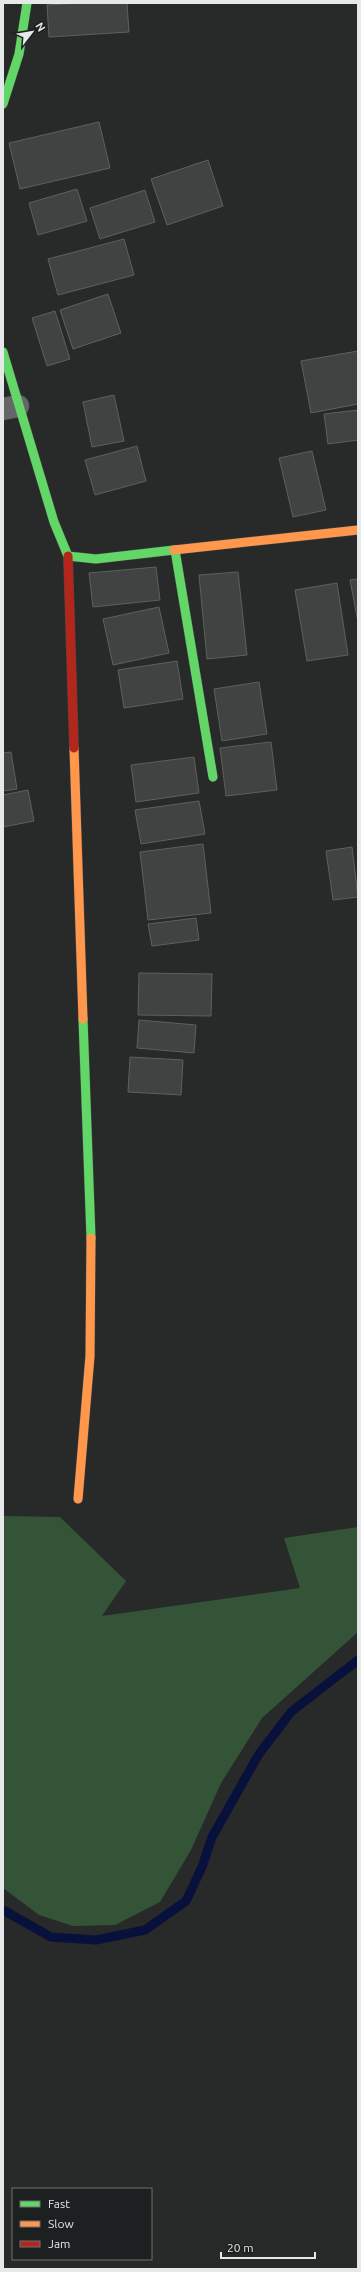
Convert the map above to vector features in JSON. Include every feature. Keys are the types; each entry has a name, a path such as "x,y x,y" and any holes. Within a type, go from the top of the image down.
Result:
{"street":[{"path":"3,104 15,75 25,25 27,3"},
{"path":"3,352 11,408 68,556 91,1246 90,1356 78,1499"},
{"path":"68,556 96,559 358,530"},
{"path":"175,550 213,777"}],"green space":[{"path":"3,1516 60,1517 126,1581 102,1616 300,1588 284,1538 358,1527 358,1632 262,1718 221,1783 191,1850 160,1902 115,1925 73,1926 39,1915 3,1888"}],"building":[{"path":"127,3 129,32 49,37 47,5"},
{"path":"99,122 110,168 20,189 9,143"},
{"path":"208,160 223,206 167,225 151,179"},
{"path":"77,189 87,221 38,235 29,203"},
{"path":"145,190 155,222 100,239 90,208"},
{"path":"124,239 134,275 58,295 48,259"},
{"path":"108,294 121,333 73,349 60,310"},
{"path":"55,311 70,359 47,366 32,318"},
{"path":"358,351 358,404 311,413 301,361"},
{"path":"114,395 124,441 92,447 83,402"},
{"path":"358,410 358,440 328,444 324,414"},
{"path":"137,446 146,481 95,495 85,460"},
{"path":"312,451 326,510 293,517 279,458"},
{"path":"156,567 160,600 93,607 89,573"},
{"path":"238,572 247,655 207,659 199,575"},
{"path":"358,579 358,622 350,580"},
{"path":"337,583 348,655 307,661 295,590"},
{"path":"159,607 169,653 113,665 103,619"},
{"path":"177,661 183,699 124,708 118,670"},
{"path":"259,682 267,734 222,741 214,689"},
{"path":"271,742 277,790 226,796 220,748"},
{"path":"11,752 17,789 3,791 3,753"},
{"path":"194,757 199,793 136,802 131,765"},
{"path":"28,790 34,821 3,827 3,795"},
{"path":"199,801 205,834 141,844 135,810"},
{"path":"203,844 211,913 148,920 140,852"},
{"path":"352,847 358,897 333,900 326,851"},
{"path":"196,918 199,940 152,946 148,924"},
{"path":"139,973 212,974 211,1016 138,1015"},
{"path":"139,1020 196,1025 194,1053 137,1048"},
{"path":"130,1057 183,1060 181,1095 128,1092"}],"waterway":[{"path":"3,1910 51,1937 96,1940 145,1930 186,1901 202,1867 212,1837 259,1754 291,1712 358,1660"}],"traffic: fast":[{"path":"3,104 19,54 27,3"},
{"path":"3,352 54,522 68,556 96,559 174,550"},
{"path":"175,550 213,777"},
{"path":"83,1019 91,1238"}],"traffic: slow":[{"path":"174,550 358,530"},
{"path":"74,748 83,1019"},
{"path":"78,1499 90,1356 91,1238"}],"traffic: jam":[{"path":"68,556 74,748"}]}
